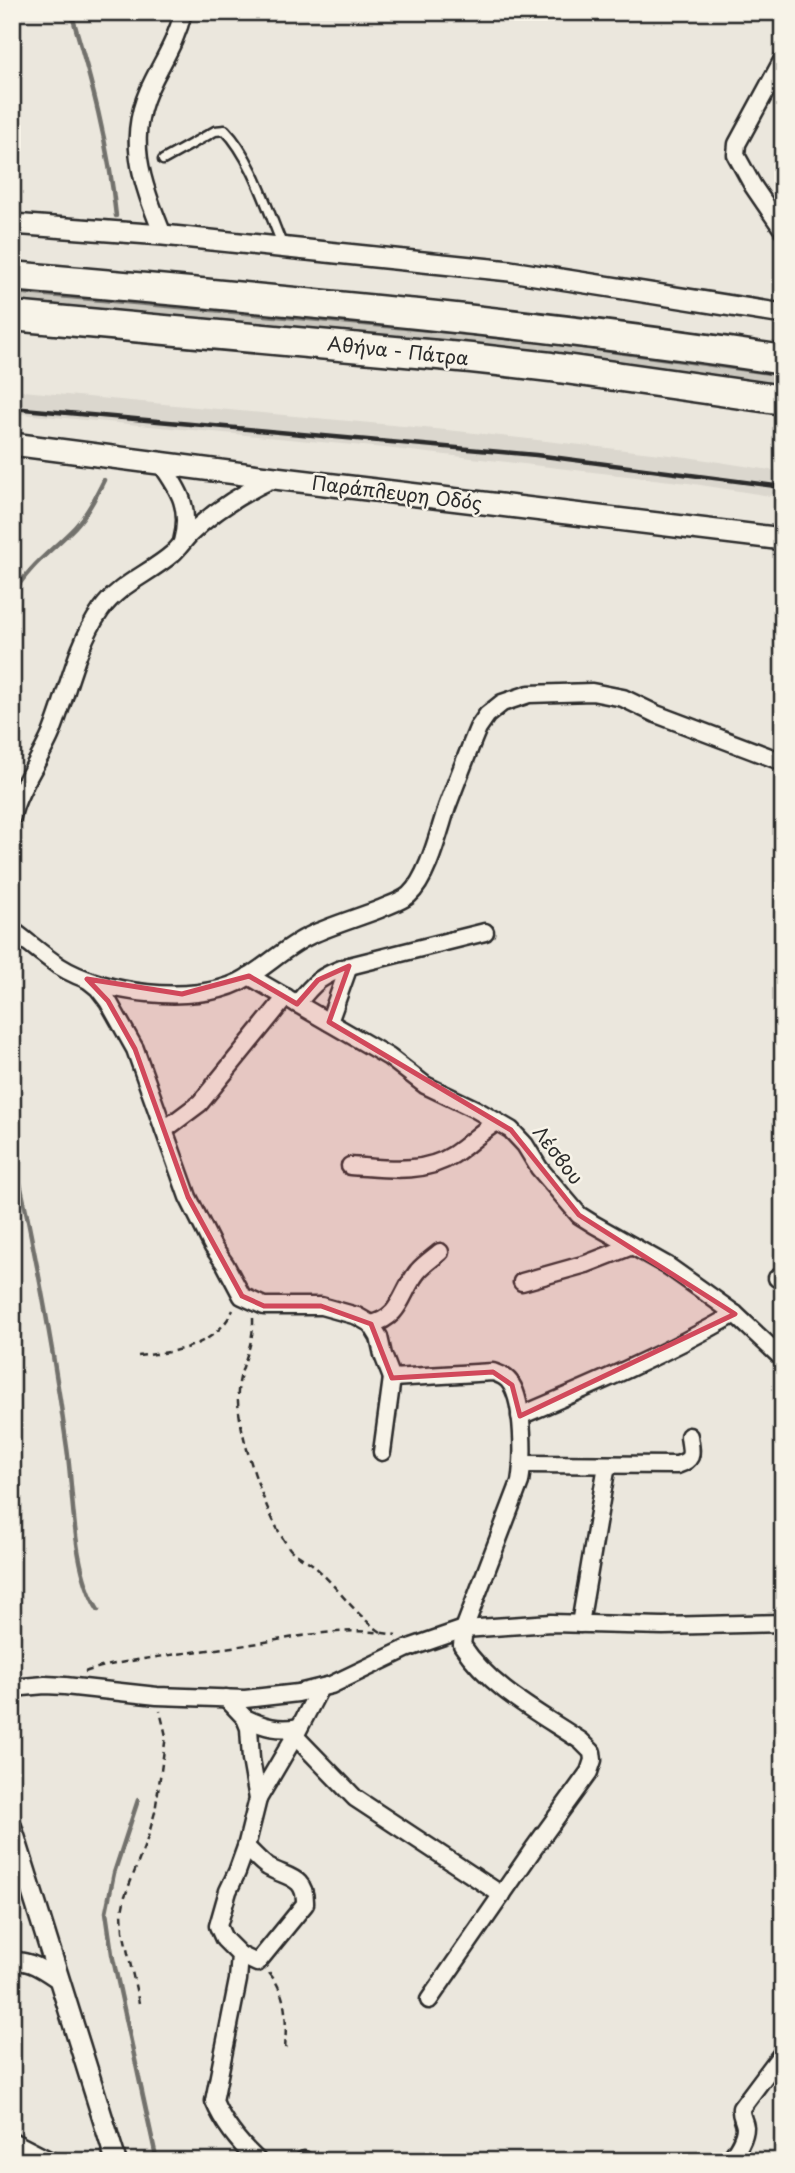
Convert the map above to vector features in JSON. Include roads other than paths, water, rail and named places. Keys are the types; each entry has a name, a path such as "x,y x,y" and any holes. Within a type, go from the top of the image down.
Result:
{"highway":[{"name":"Αθήνα - Πάτρα","path":"12,276 474,319 783,360"},
{"name":"Αθήνα - Πάτρα","path":"12,316 471,358 783,400"}],"main road":[{"name":"Παράπλευρη Οδός","path":"12,444 783,539"}],"street":[{"path":"163,235 143,180 137,132 145,98 169,53 183,12"},
{"path":"783,59 737,144 736,155 783,230"},
{"path":"12,224 163,235 510,271 783,314"},
{"path":"161,464 172,479 186,509 187,524 182,543"},
{"path":"12,817 50,736 81,652 100,611 111,597 131,580 155,566 191,533 243,493 275,478"},
{"path":"12,930 60,967 87,979 120,988 182,994 198,993 237,983 267,965 292,945 409,895 429,860 478,728 487,715 502,703 529,694 592,692 623,698 656,714 783,762"},
{"path":"164,1130 200,1103 291,1000 317,980 349,966 485,932"},
{"path":"328,1022 349,966"},
{"name":"Λέσβου","path":"249,976 388,1057 425,1084 511,1130 525,1145 539,1168 579,1214 668,1266 735,1314 783,1359"},
{"path":"87,979 108,1001 135,1049 176,1165 201,1224 242,1296 264,1306 321,1306 371,1324 379,1337 392,1378 382,1452"},
{"path":"350,1166 400,1170 429,1164 452,1156 497,1122"},
{"path":"522,1282 586,1264 632,1247"},
{"path":"371,1324 390,1316 418,1271 440,1252"},
{"path":"520,1416 651,1358 735,1314"},
{"path":"392,1378 494,1372 512,1385 520,1416 523,1464 520,1482 464,1629 462,1645 481,1670 504,1689 581,1741 592,1752 593,1760 589,1772 429,2000"},
{"path":"523,1464 677,1465 687,1461 691,1455 689,1436"},
{"path":"580,1624 607,1465"},
{"path":"12,1688 45,1685 157,1696 245,1699 298,1693 331,1685 423,1643 464,1629 539,1624 663,1626 783,1623"},
{"path":"246,1847 267,1866 297,1881 305,1892 305,1904 257,1963 240,1955 224,1939 218,1926 228,1891 246,1847 258,1799 320,1688"},
{"path":"226,1698 245,1718 249,1728 258,1799"},
{"path":"245,1718 267,1727 297,1732 355,1798 502,1895"},
{"path":"12,1828 116,2161"},
{"path":"240,1955 238,1980 214,2101 233,2134 258,2161"},
{"path":"12,1963 25,1961 40,1967 60,1981"},
{"path":"729,2161 738,2148 745,2129 741,2108 783,2052"},
{"path":"12,2141 49,2160"}],"lane":[{"path":"163,160 215,131 225,130 234,139 255,179 283,247"}],"waterway":[{"path":"71,12 98,113 116,216"},
{"path":"12,596 33,567 80,522 104,480"},
{"path":"12,1147 56,1372 75,1532 83,1574 98,1610"},
{"path":"138,1800 114,1873 106,1912 112,1954 157,2161"}],"railway":[{"path":"12,408 536,455 783,487"}]}
